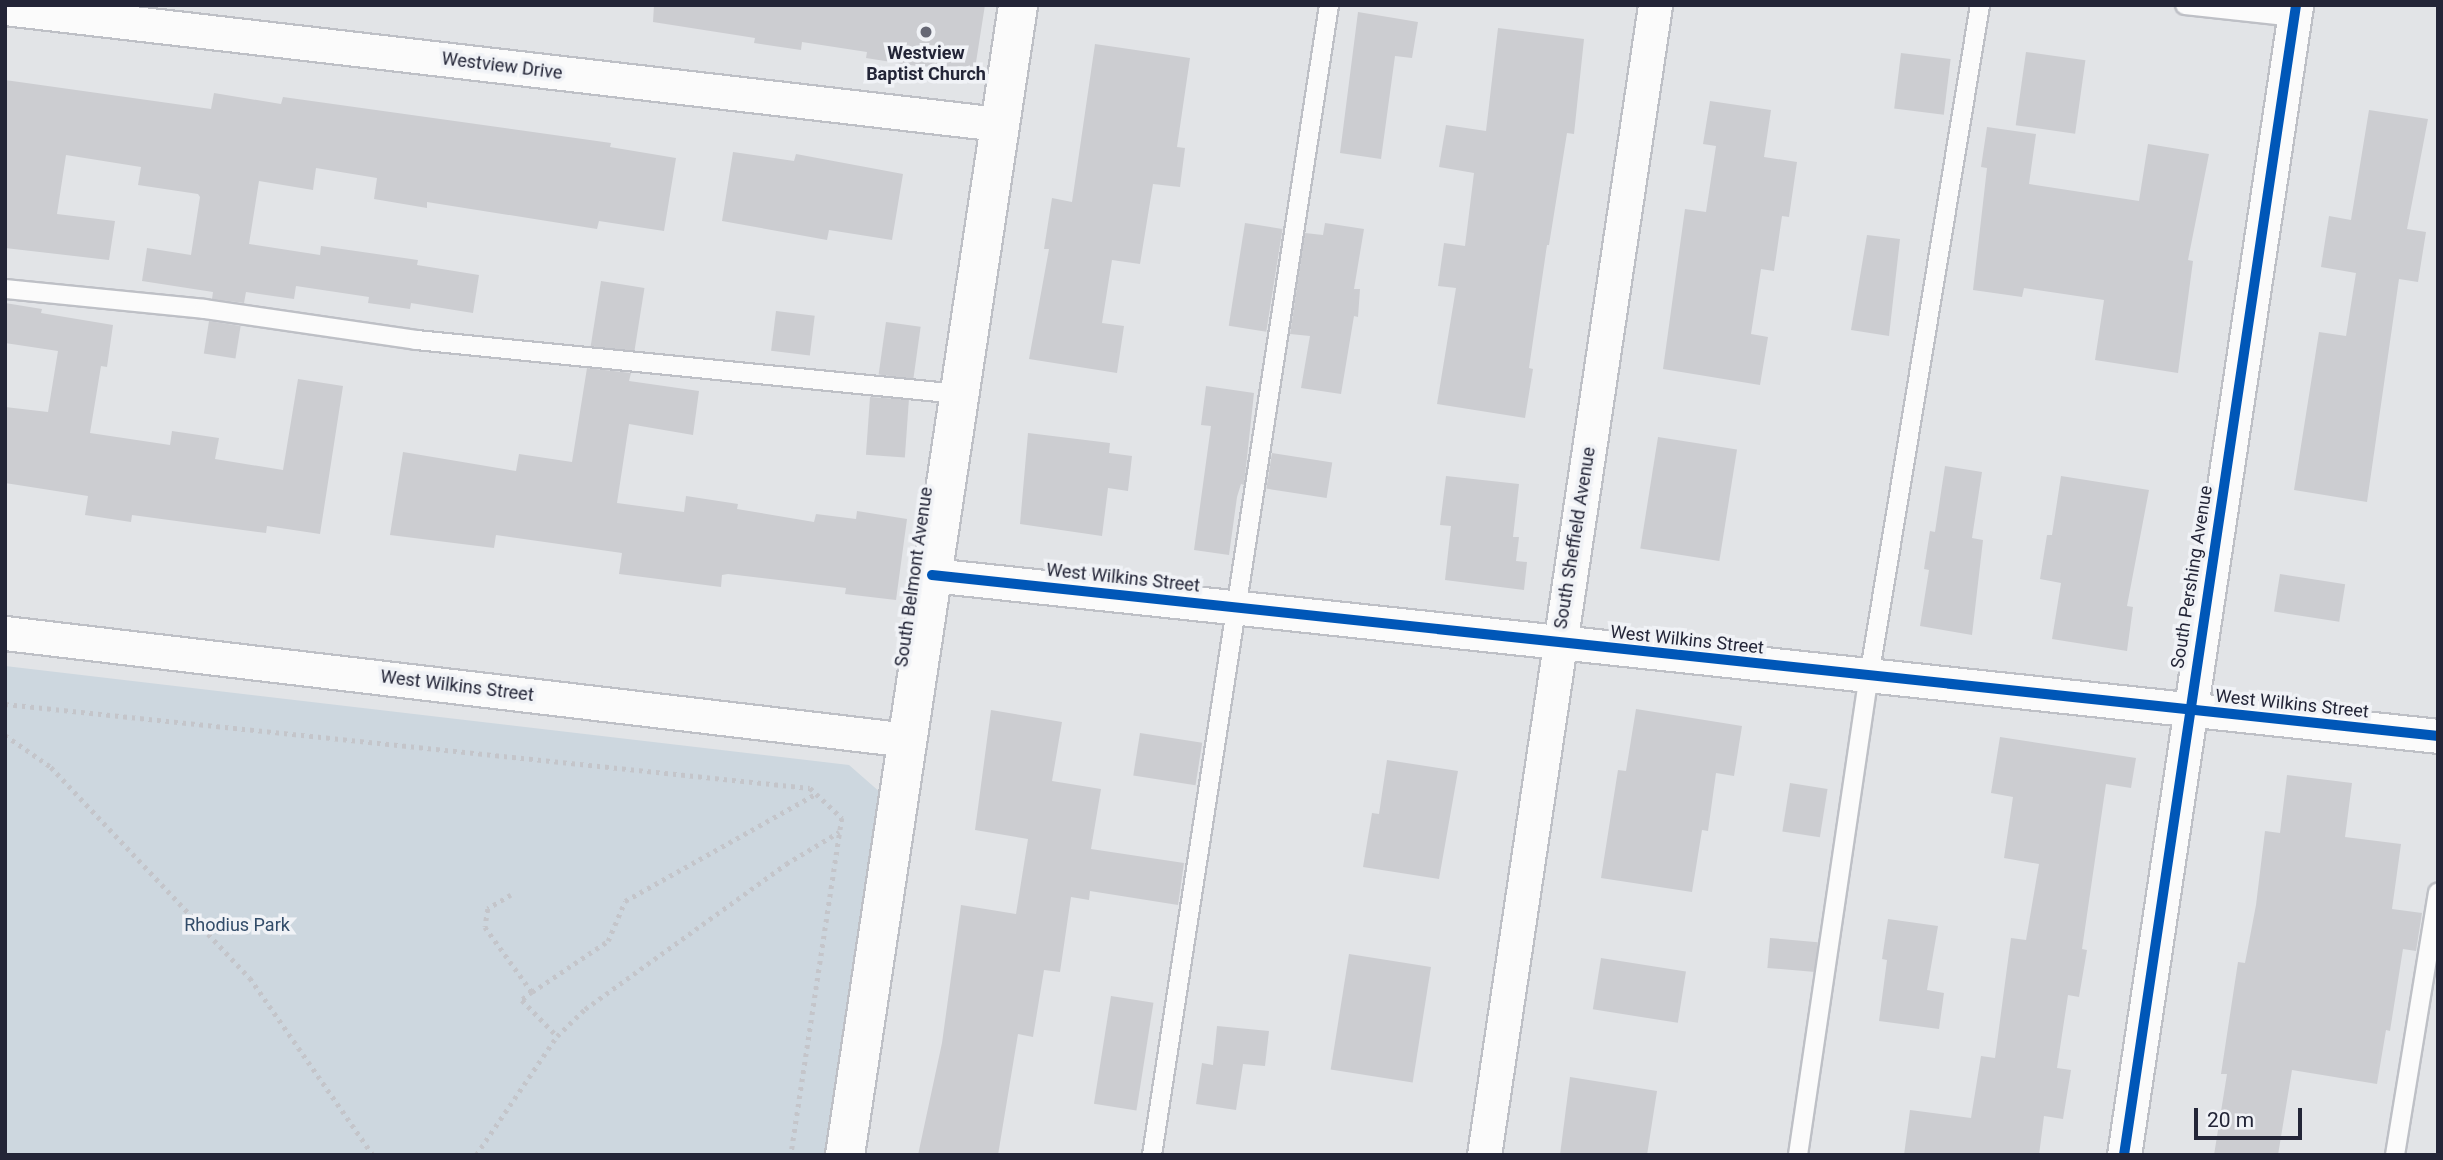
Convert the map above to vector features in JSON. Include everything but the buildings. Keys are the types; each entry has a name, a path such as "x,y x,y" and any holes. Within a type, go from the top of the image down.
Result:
{"main road":[{"name":"South Belmont Avenue","path":"845,1155 1018,5"}],"street":[{"name":"South Sheffield Avenue","path":"1484,1155 1655,5"},
{"name":"Westview Drive","path":"5,8 999,124"},
{"name":"South Pershing Avenue","path":"2124,1155 2295,11"},
{"name":"West Wilkins Street","path":"932,575 2438,736"},
{"name":"West Wilkins Street","path":"5,633 908,740"}],"lane":[{"path":"1152,1155 1329,5"},
{"path":"1798,1155 1869,677 1980,5"},
{"path":"2185,5 2295,11"},
{"path":"5,289 204,309 416,340 959,394"},
{"path":"2395,1155 2438,894"}],"path":[{"path":"5,704 810,788 842,818 791,1155"},
{"path":"5,735 51,767 250,978 373,1155"},
{"path":"557,1036 522,1000 608,942 625,901 816,793"},
{"path":"476,1155 557,1036 585,1009 786,864 840,831"},
{"path":"511,895 488,909 485,928 532,992"}],"green space":[{"name":"Rhodius Park","path":"5,666 849,765 881,793 826,1155 5,1155"}],"cycle path":[{"path":"2124,1155 2296,5"},
{"path":"932,575 2438,736"}],"place":[{"name":"Westview Baptist Church","path":"926,32"}]}
